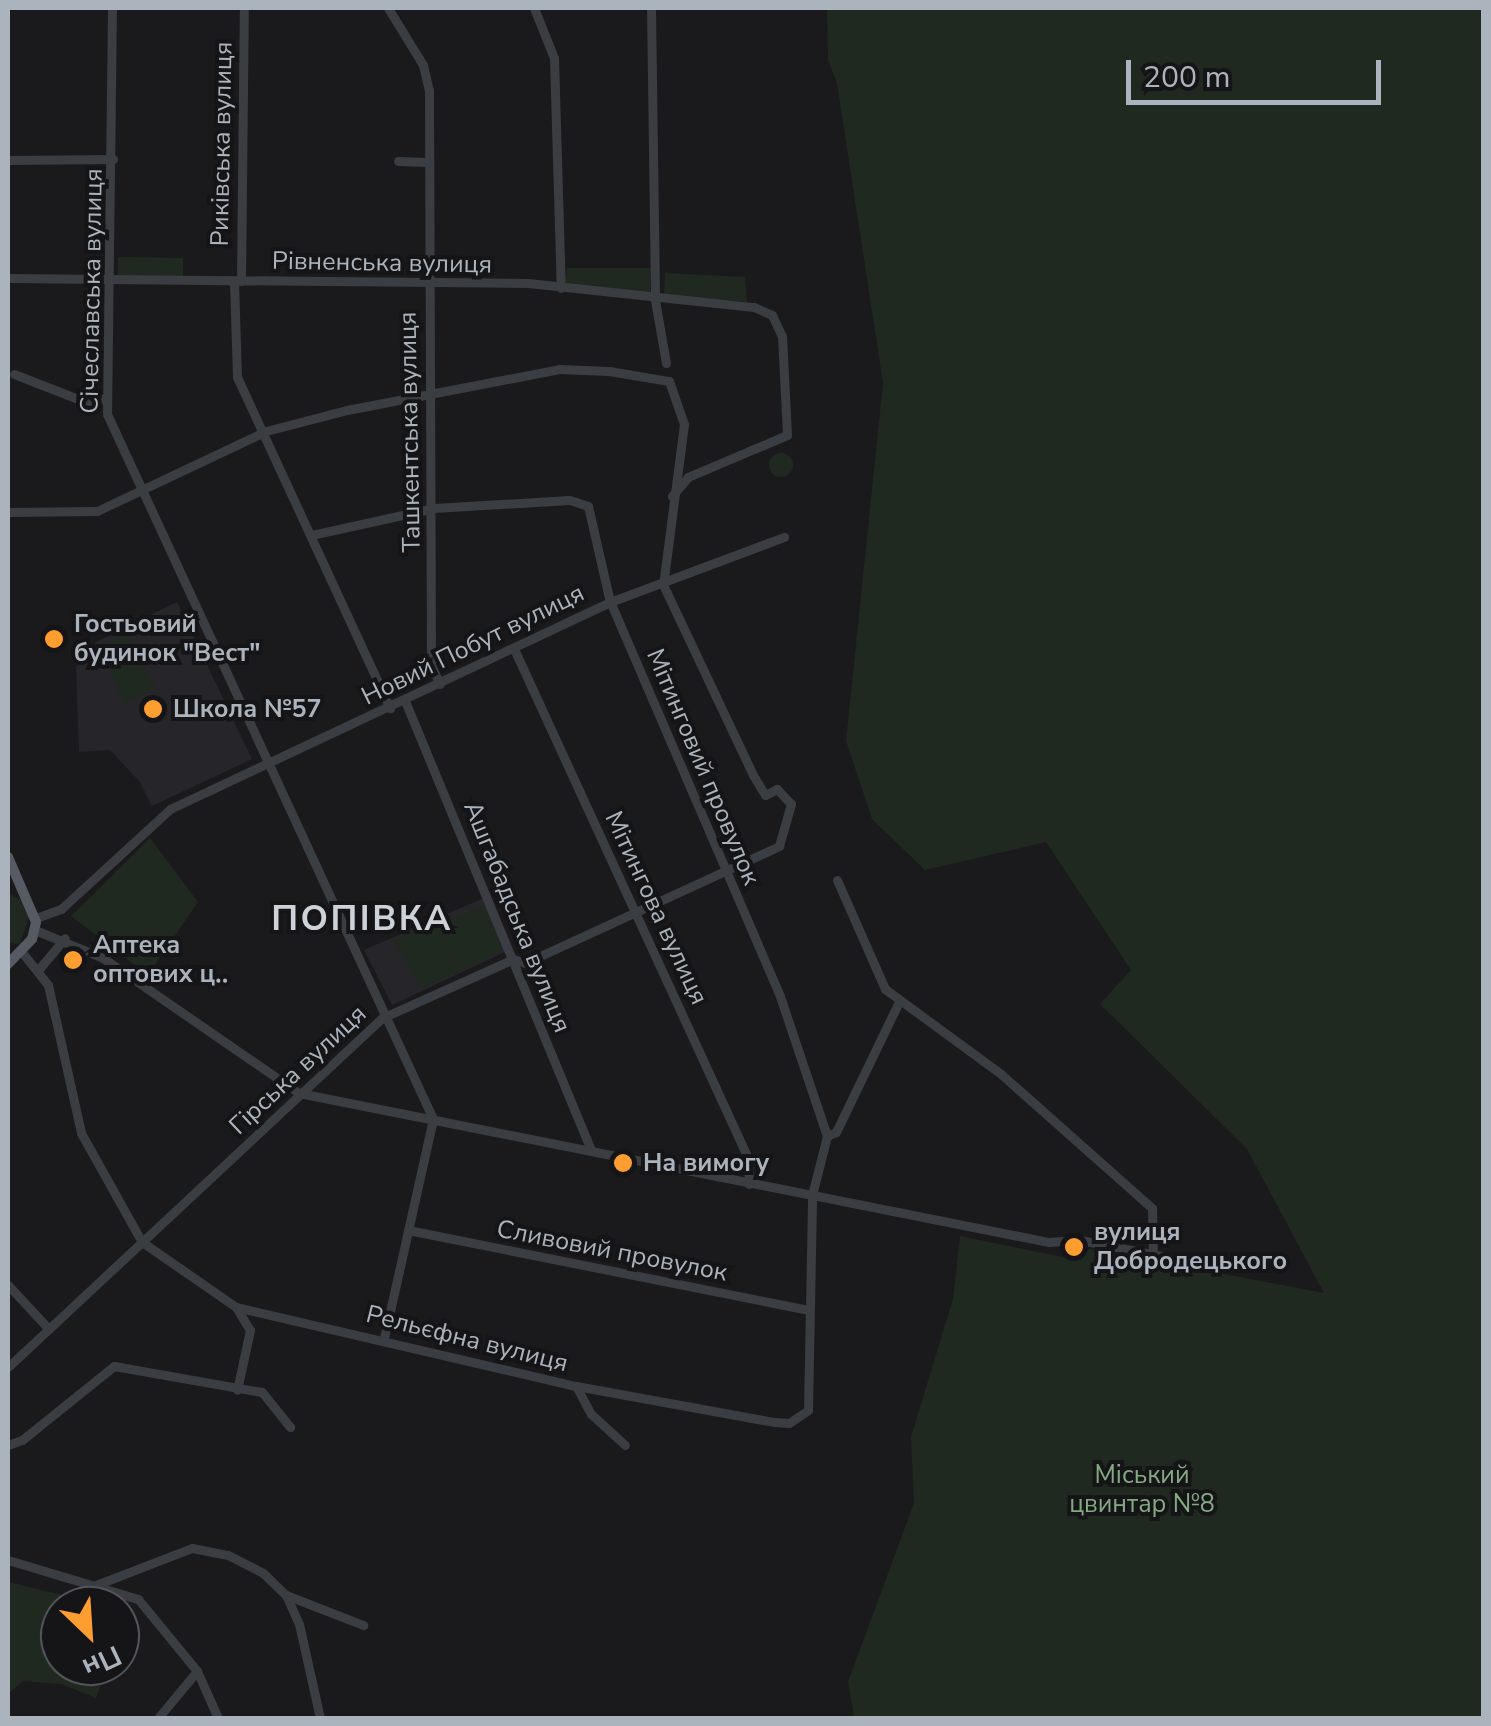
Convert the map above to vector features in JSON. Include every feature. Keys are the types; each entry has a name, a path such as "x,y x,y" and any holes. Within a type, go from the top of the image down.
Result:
{"main road":[{"path":"8,857 13,884 36,924"},
{"name":"Новий Побут вулиця","path":"8,964 36,924"},
{"path":"8,948 20,950"}],"street":[{"name":"Січеславська вулиця","path":"112,8 114,160 106,399 138,491 382,1018 433,1119"},
{"name":"Риківська вулиця","path":"238,282 244,8"},
{"name":"Ташкентська вулиця","path":"388,8 423,65 429,90 426,285 434,508 432,665 440,684"},
{"path":"534,8 554,58 562,288"},
{"path":"651,8 655,300 666,363"},
{"path":"8,160 114,160"},
{"path":"398,161 428,162"},
{"name":"Рівненська вулиця","path":"8,278 562,288 754,307 772,316 782,336 788,435 688,477 672,496"},
{"path":"238,282 237,377 266,431 390,708"},
{"path":"8,512 83,514 266,431 427,393 559,368 669,381 684,424 664,583"},
{"path":"14,374 86,402 106,399"},
{"name":"Мітинговий провулок","path":"434,508 581,501 592,516 610,602 759,948 828,1136"},
{"path":"311,535 434,508"},
{"name":"Новий Побут вулиця","path":"36,924 61,909 160,816 515,651 610,602 784,538"},
{"name":"Гірська вулиця","path":"8,1366 382,1018 513,959 525,962 780,846 791,804 777,789 765,795 664,583"},
{"name":"Мітингова вулиця","path":"515,651 748,1158 748,1184"},
{"name":"Ашгабадська вулиця","path":"405,701 591,1149"},
{"path":"837,880 898,1004 1001,1074 1152,1208 1153,1254"},
{"path":"36,924 146,986 300,1093 1048,1242 1080,1240 1223,1268"},
{"path":"39,970 65,938"},
{"path":"20,950 48,985 81,1132 142,1242"},
{"path":"808,1310 812,1196 828,1136 836,1132 898,1004"},
{"path":"384,1338 433,1119"},
{"name":"Сливовий провулок","path":"408,1230 808,1310"},
{"name":"Рельєфна вулиця","path":"142,1242 236,1307 384,1338 576,1386 775,1422 801,1418 811,1393 808,1310"},
{"path":"8,1286 48,1328"},
{"path":"236,1307 250,1330 237,1390"},
{"path":"8,1445 22,1440 114,1366 262,1392 290,1427"},
{"path":"576,1386 591,1414 625,1445"},
{"path":"96,1585 192,1548 245,1564 286,1596 363,1625"},
{"path":"8,1560 138,1599 197,1671 218,1718"},
{"path":"286,1596 299,1624 320,1718"},
{"path":"158,1718 197,1671"}],"shaded area":[{"name":"Школа №57","path":"177,602 252,759 152,806 140,782 110,750 79,752 76,667 96,642"},
{"path":"486,897 505,952 392,1005 364,950"}],"green space":[{"name":"Міський цвинтар №8","path":"827,8 1483,8 1483,1718 854,1718 848,1682 914,1503 911,1437 953,1299 960,1236 1072,1259 1090,1249 1324,1293 1247,1149 1100,1004 1131,970 1046,842 925,870 872,819 846,741 883,383 837,83 828,60"},
{"path":"118,257 183,258 183,278 118,277"},
{"path":"567,268 651,268 650,295 565,285"},
{"path":"665,273 745,277 747,302 664,295"},
{"path":"781,453 793,465 781,477 769,465"},
{"path":"128,633 155,688 125,704 99,648"},
{"path":"150,838 198,902 148,975 71,916"},
{"path":"8,893 21,900 29,917 20,944 8,943"},
{"path":"484,906 502,951 422,988 393,940"},
{"path":"8,1582 40,1590 40,1682 23,1681 8,1694"},
{"path":"67,1686 100,1686 96,1698"}],"place":[{"name":"Гостьовий будинок \"Вест\"","path":"54,639"},
{"name":"Школа №57","path":"153,709"},
{"name":"Аптека оптових ц‥","path":"73,960"},
{"name":"На вимогу","path":"623,1163"},
{"name":"вулиця Добродецького","path":"1074,1247"}],"district":[{"name":"ПОПІВКА","path":"362,919"}]}
